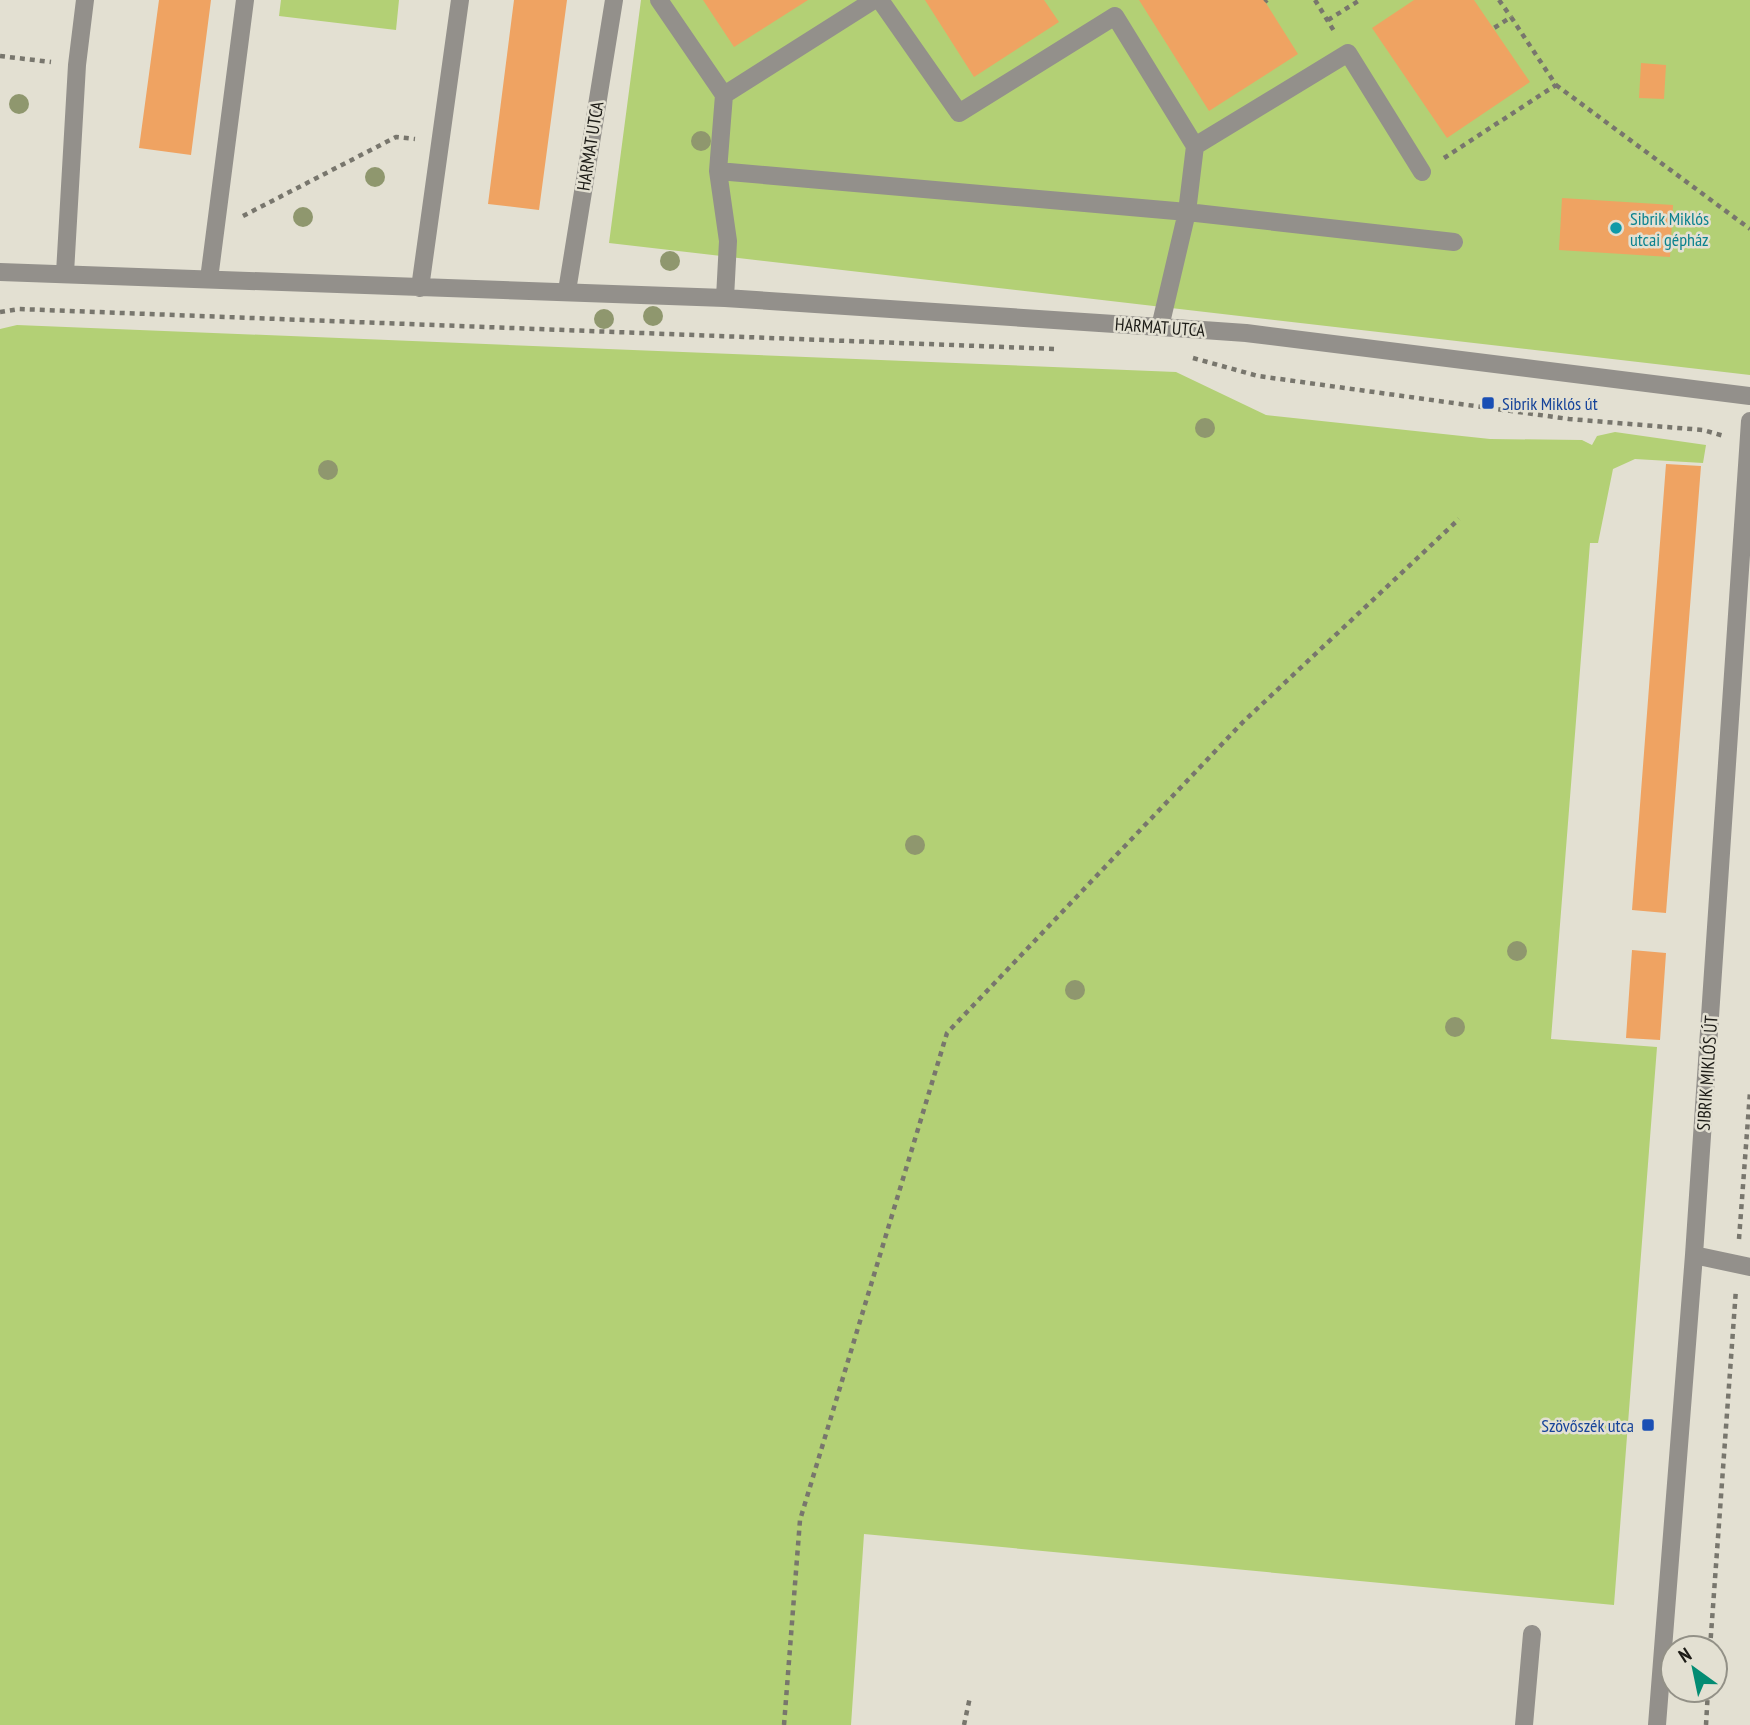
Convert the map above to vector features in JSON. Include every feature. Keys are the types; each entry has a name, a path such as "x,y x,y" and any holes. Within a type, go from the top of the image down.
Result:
{"street":[{"path":"65,273 77,65 85,0"},
{"path":"209,279 245,0"},
{"path":"420,288 460,0"},
{"name":"HARMAT UTCA","path":"567,291 614,0"},
{"path":"659,0 723,95 718,172 728,241 724,298"},
{"path":"723,95 874,0"},
{"path":"880,0 960,113 1115,16 1195,146 1187,212 1160,327"},
{"path":"1195,146 1348,53 1422,172"},
{"path":"718,172 1187,212 1454,242"},
{"name":"HARMAT UTCA","path":"0,272 724,298 1246,333 1750,396"},
{"name":"SIBRIK MIKLÓS ÚT","path":"1657,1725 1694,1255 1750,421"},
{"path":"1694,1255 1744,1266"},
{"path":"1524,1725 1532,1634"}],"path":[{"path":"1315,0 1348,53"},
{"path":"1327,20 1360,0"},
{"path":"1499,0 1556,85 1750,229"},
{"path":"1494,28 1511,17"},
{"path":"0,56 77,65"},
{"path":"1422,172 1556,85"},
{"path":"215,230 396,137 439,141"},
{"path":"0,312 19,309 1067,349"},
{"path":"1191,357 1258,376 1569,419 1703,430 1725,436 1748,448"},
{"path":"784,1725 800,1520 947,1033 1243,722 1459,519"},
{"path":"1711,1634 1744,1266 1750,1092"},
{"path":"964,1725 970,1697"},
{"path":"1706,1725 1707,1704"}],"green space":[{"path":"281,0 399,0 396,30 279,16"},
{"path":"641,0 1750,0 1750,375 609,243"},
{"path":"17,325 1176,372 1266,415 1490,439 1582,440 1592,445 1597,436 1615,432 1706,445 1703,463 1635,459 1613,469 1598,543 1590,543 1551,1039 1657,1047 1614,1605 864,1534 851,1725 0,1725 0,329"}],"building":[{"path":"159,0 211,0 191,155 139,148"},
{"path":"514,0 567,0 539,210 488,204"},
{"path":"703,0 808,0 734,47"},
{"path":"925,0 1044,0 1059,22 974,77"},
{"path":"1139,0 1264,0 1298,54 1209,111"},
{"path":"1414,0 1474,0 1530,82 1447,138 1372,28"},
{"path":"1641,63 1666,65 1664,99 1639,98"},
{"name":"Sibrik Miklós utcai gépház","path":"1562,198 1673,205 1670,257 1559,250"},
{"path":"1666,464 1701,466 1666,913 1632,910"},
{"path":"1632,950 1666,953 1660,1040 1626,1038"}],"place":[{"name":"Sibrik Miklós utcai gépház","path":"1616,228"},
{"name":"Sibrik Miklós út","path":"1488,403"},
{"name":"Szövőszék utca","path":"1648,1425"}]}
